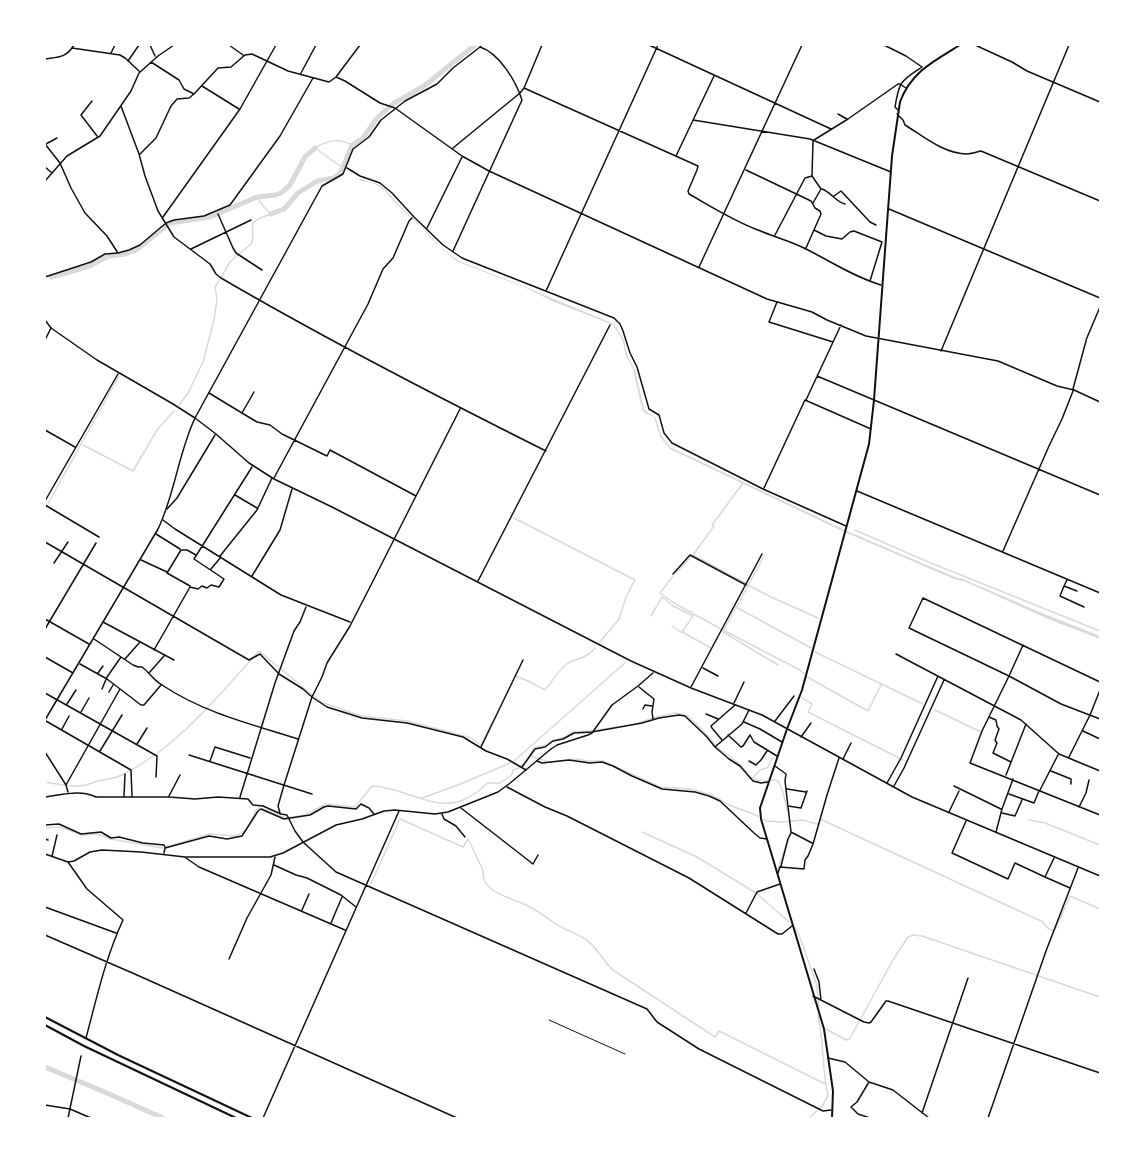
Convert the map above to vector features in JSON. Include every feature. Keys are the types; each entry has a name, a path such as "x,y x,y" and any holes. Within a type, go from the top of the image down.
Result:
{"main road":[{"path":"832,1118 833,1091 824,1029 761,819 760,808 804,684 869,444 884,242 897,112 906,88 915,76 923,68 960,45"},
{"path":"45,1017 252,1118"},
{"path":"45,1025 84,1046 236,1118"},
{"path":"172,1088 175,1081"}],"street":[{"path":"111,53 115,45"},
{"path":"128,62 139,45"},
{"path":"150,45 156,57"},
{"path":"45,181 67,156 98,137 131,91 139,73 156,57 174,45"},
{"path":"229,45 245,55"},
{"path":"162,218 240,110 276,45"},
{"path":"300,74 316,45"},
{"path":"139,154 156,138 171,106 177,99 189,98 218,68 233,66 245,55 252,54 288,71 328,82 336,78 360,45"},
{"path":"452,149 520,93 542,45"},
{"path":"649,45 831,129"},
{"path":"545,292 658,45"},
{"path":"699,267 801,45"},
{"path":"884,45 923,68 904,79 900,84 895,107 905,125 939,146 964,154 981,151 1100,201"},
{"path":"975,45 1026,71 1100,102"},
{"path":"941,351 1069,45"},
{"path":"45,59 64,56 73,46 123,56 139,69 139,73"},
{"path":"132,797 131,770 45,720 156,534 163,520 187,436 195,418 322,186 341,176 353,149 369,137 378,123 395,108 437,84 481,46 508,71 516,82 522,100 452,251"},
{"path":"150,62 179,80 184,89 194,94"},
{"path":"676,156 714,76"},
{"path":"45,277 91,262 105,254 124,253 140,245 166,223 204,216 230,206 280,136 313,78"},
{"path":"336,78 345,81 380,103 395,108 462,156 489,171 767,299 812,312 827,321 878,339 995,361 1100,402"},
{"path":"900,84 906,88"},
{"path":"813,140 900,84"},
{"path":"202,86 240,110"},
{"path":"524,88 698,166 688,191 689,194 724,214 806,248 815,255 882,285"},
{"path":"92,101 81,115 98,137"},
{"path":"121,106 152,197 162,218 174,237 210,264 220,278 460,409 546,451"},
{"path":"838,114 848,119"},
{"path":"693,120 813,140 891,172"},
{"path":"57,138 45,144 60,163 85,213 107,236 118,253"},
{"path":"813,140 812,176 821,189 845,204"},
{"path":"426,228 462,156"},
{"path":"45,167 53,174"},
{"path":"346,168 380,183 443,245 462,258 614,318 620,324 628,342 650,409 659,415 664,433 672,443 845,529"},
{"path":"745,169 797,194 813,203 820,211 821,214 806,248"},
{"path":"775,236 805,178 812,176"},
{"path":"813,203 821,189"},
{"path":"834,196 841,191 870,222 876,225"},
{"path":"888,209 1100,298"},
{"path":"218,214 238,255 262,270"},
{"path":"211,570 258,508 368,304 383,269 393,258 409,221 414,217"},
{"path":"190,249 250,220"},
{"path":"814,230 826,236 842,239 854,231 884,242 870,281"},
{"path":"777,302 769,322 832,342"},
{"path":"1003,552 1062,419 1073,390 1086,340 1100,307"},
{"path":"45,320 51,328 97,360 195,418 253,466 273,478 614,653 691,688 749,710 893,787 949,813 1100,876"},
{"path":"478,582 610,325"},
{"path":"764,489 841,326"},
{"path":"45,340 51,328"},
{"path":"45,501 119,373"},
{"path":"817,376 1100,494"},
{"path":"242,413 254,392"},
{"path":"209,393 257,422 270,425 282,434 327,456 330,450 417,496"},
{"path":"805,400 871,429"},
{"path":"281,814 278,806 284,785 312,698 327,663 351,623 460,409"},
{"path":"45,430 76,448"},
{"path":"166,509 177,498 216,434"},
{"path":"140,560 168,573 190,587 198,589 212,585 219,587 224,579 194,559 253,466"},
{"path":"252,577 280,530 293,488"},
{"path":"856,490 1100,593"},
{"path":"234,494 258,508"},
{"path":"45,505 99,537"},
{"path":"163,520 281,595 351,623"},
{"path":"156,534 181,550 188,550 196,555"},
{"path":"45,542 249,660 260,654 279,674 327,707 362,718 407,723 463,737 526,770"},
{"path":"54,563 68,542"},
{"path":"45,629 96,543"},
{"path":"168,573 181,550"},
{"path":"691,688 762,554"},
{"path":"674,574 690,555 746,585"},
{"path":"1067,579 1060,596 1084,607"},
{"path":"1064,586 1077,591"},
{"path":"154,650 190,587"},
{"path":"1100,682 923,598 909,628 1061,704 1100,719"},
{"path":"240,798 279,674 294,631 306,606"},
{"path":"45,619 90,645"},
{"path":"103,622 174,660"},
{"path":"94,639 136,667 142,667 161,685 200,706 299,739"},
{"path":"124,659 140,642"},
{"path":"1023,645 982,731 970,763 1100,815"},
{"path":"896,654 1026,723 1059,754 1100,771"},
{"path":"149,673 165,655"},
{"path":"45,657 73,673"},
{"path":"102,689 121,657"},
{"path":"481,747 523,660"},
{"path":"79,663 107,679 141,705 161,685"},
{"path":"98,674 103,666"},
{"path":"702,667 718,676"},
{"path":"45,854 68,862 90,852 102,850 185,857 262,858 276,856 336,825 389,810 442,814 498,792 557,745 588,735 612,705 638,687 654,671"},
{"path":"887,783 901,758 938,676"},
{"path":"893,787 944,680"},
{"path":"722,740 711,726 734,704 744,682"},
{"path":"109,692 114,684"},
{"path":"638,687 654,699 653,720"},
{"path":"66,785 120,689"},
{"path":"67,705 76,690"},
{"path":"1068,758 1100,690"},
{"path":"45,693 157,756 156,777"},
{"path":"774,722 794,696"},
{"path":"81,712 89,698"},
{"path":"643,709 645,705 653,706"},
{"path":"716,746 743,722 749,710"},
{"path":"706,714 719,719"},
{"path":"99,752 122,715"},
{"path":"521,767 535,749 545,747 571,734 680,715 685,716 729,759 740,766 753,781 769,782"},
{"path":"62,730 69,716"},
{"path":"989,717 996,720 999,729 993,753 1011,762"},
{"path":"743,722 760,729 782,743"},
{"path":"801,737 811,723"},
{"path":"1005,776 1026,723"},
{"path":"137,745 147,728"},
{"path":"1082,731 1100,739"},
{"path":"728,735 741,747 750,735 754,742 778,757"},
{"path":"843,760 851,743"},
{"path":"210,762 215,747 252,759"},
{"path":"749,761 756,765 768,750"},
{"path":"45,752 66,785 68,793"},
{"path":"1008,794 1034,803 1059,754"},
{"path":"189,755 312,794"},
{"path":"780,867 804,869 839,758"},
{"path":"536,760 542,763 569,760 602,762 662,789 709,796 720,801 760,838 767,839"},
{"path":"775,766 786,774"},
{"path":"777,873 791,832 786,789 786,774 789,770"},
{"path":"1050,770 1071,779 1071,784"},
{"path":"124,797 125,774"},
{"path":"169,797 180,775"},
{"path":"996,833 1013,779"},
{"path":"1079,807 1089,780"},
{"path":"954,786 1002,809"},
{"path":"506,787 689,878 778,934 782,934 792,926"},
{"path":"786,789 807,791 801,808 788,806"},
{"path":"949,813 959,791"},
{"path":"45,797 68,793 88,793 96,798 248,799 256,807 263,806 287,815 294,831 303,842 333,870 647,1009 657,1022 699,1049 823,1110 832,1110"},
{"path":"1001,813 1015,816 1022,799"},
{"path":"165,848 208,836 227,839 242,836 261,809 289,819 310,815 324,807 352,809 361,804 374,814"},
{"path":"459,807 533,864 538,855"},
{"path":"263,1118 400,811"},
{"path":"442,814 444,819 456,826 465,837"},
{"path":"967,820 952,852 1008,879 1015,863 1071,889"},
{"path":"45,825 63,825 81,834 101,832 111,838 119,837 164,845 165,848"},
{"path":"791,832 813,844"},
{"path":"52,857 57,835"},
{"path":"164,854 165,848"},
{"path":"229,959 271,875 276,856"},
{"path":"185,857 199,867 346,930"},
{"path":"1045,877 1054,857"},
{"path":"68,862 87,889 123,920 106,962 84,1046"},
{"path":"273,864 342,896 356,908"},
{"path":"988,1118 1046,951 1079,867"},
{"path":"745,914 757,892 780,884"},
{"path":"302,911 309,894"},
{"path":"331,923 342,896"},
{"path":"45,907 117,933"},
{"path":"45,935 456,1118"},
{"path":"814,969 819,982 821,1000"},
{"path":"922,1113 968,978"},
{"path":"813,996 869,1023 888,1001 1100,1073"},
{"path":"549,1020 625,1054"},
{"path":"68,1118 81,1056"},
{"path":"827,1058 845,1062 869,1082 893,1090 929,1118"},
{"path":"869,1082 857,1102 851,1107 858,1114 870,1118"},
{"path":"45,1105 70,1108 91,1118"}],"shaded area":[{"path":"346,170 359,179 375,183 384,188 439,246 459,261 614,324 624,340 627,355 635,370 644,409 656,418 661,435 670,447 847,531 1100,636 1100,639 840,530 670,449 660,437 654,417 642,409 633,369 625,354 623,341 613,325 458,262 437,245 384,190 373,183 361,181"}],"waterway":[{"path":"271,214 284,209 298,193 317,181 334,178 341,172 352,145 363,138 377,118 394,103 424,86 475,45"},
{"path":"340,166 315,148 334,141 343,141 352,145"},
{"path":"51,277 87,267 109,256 136,250 170,223 210,217 257,197 281,193 290,185 305,157 315,148"},
{"path":"179,405 188,393 203,362 214,320 217,299 215,287 230,262 251,244 253,223 271,214 257,197"},
{"path":"45,509 119,376"},
{"path":"83,445 133,471 157,430 174,411"},
{"path":"676,573 693,555 743,483"},
{"path":"514,518 635,580 626,597 619,619 599,643"},
{"path":"855,530 1100,631"},
{"path":"693,555 745,583"},
{"path":"737,606 764,556"},
{"path":"673,576 660,593 721,629"},
{"path":"746,584 818,618"},
{"path":"651,616 662,597 673,606 693,616 682,632 711,648"},
{"path":"724,630 736,607 811,648"},
{"path":"672,626 681,632"},
{"path":"723,630 804,674"},
{"path":"723,632 778,665"},
{"path":"515,676 545,690 568,663 585,656 595,648"},
{"path":"45,782 69,786 84,785 119,776 142,763 161,750 196,719 259,651 321,702 361,716 407,721 471,738 481,745 492,723"},
{"path":"815,652 923,704"},
{"path":"514,761 626,662"},
{"path":"807,677 868,711 881,685"},
{"path":"802,698 812,704 808,712 903,760"},
{"path":"935,710 981,732"},
{"path":"638,723 676,713 688,716 717,747 741,765 746,772"},
{"path":"527,760 534,748 565,737 572,732 616,727"},
{"path":"530,756 549,762 576,759 603,761 660,787 690,789 712,795 729,805 758,816"},
{"path":"753,778 760,770 767,768 773,757"},
{"path":"422,798 510,763"},
{"path":"252,819 259,808 285,818 305,815 326,804 355,807 372,786 383,787 428,801 440,803 460,801 488,783 500,783 524,763"},
{"path":"749,776 753,779 768,781"},
{"path":"771,780 778,781 789,816"},
{"path":"371,884 400,819 463,847 468,839 482,868 485,883 495,891 528,906 585,939 613,970 715,1037 719,1031 825,1084"},
{"path":"763,819 781,822 803,820 819,823"},
{"path":"820,819 1043,922 1051,930 1055,930 1070,896 1100,909"},
{"path":"1029,820 1045,823 1100,845"},
{"path":"45,828 60,827 82,835 98,834 111,839 163,848 209,834 236,836 245,831"},
{"path":"642,832 697,857 756,893 789,922"},
{"path":"778,869 790,833"},
{"path":"795,928 817,985 819,1011"},
{"path":"826,1029 846,1040 850,1038 893,960 908,937 913,935 922,936 1100,997"},
{"path":"809,1118 822,1106 828,1096 818,1016"},
{"path":"45,1067 163,1118"}]}
